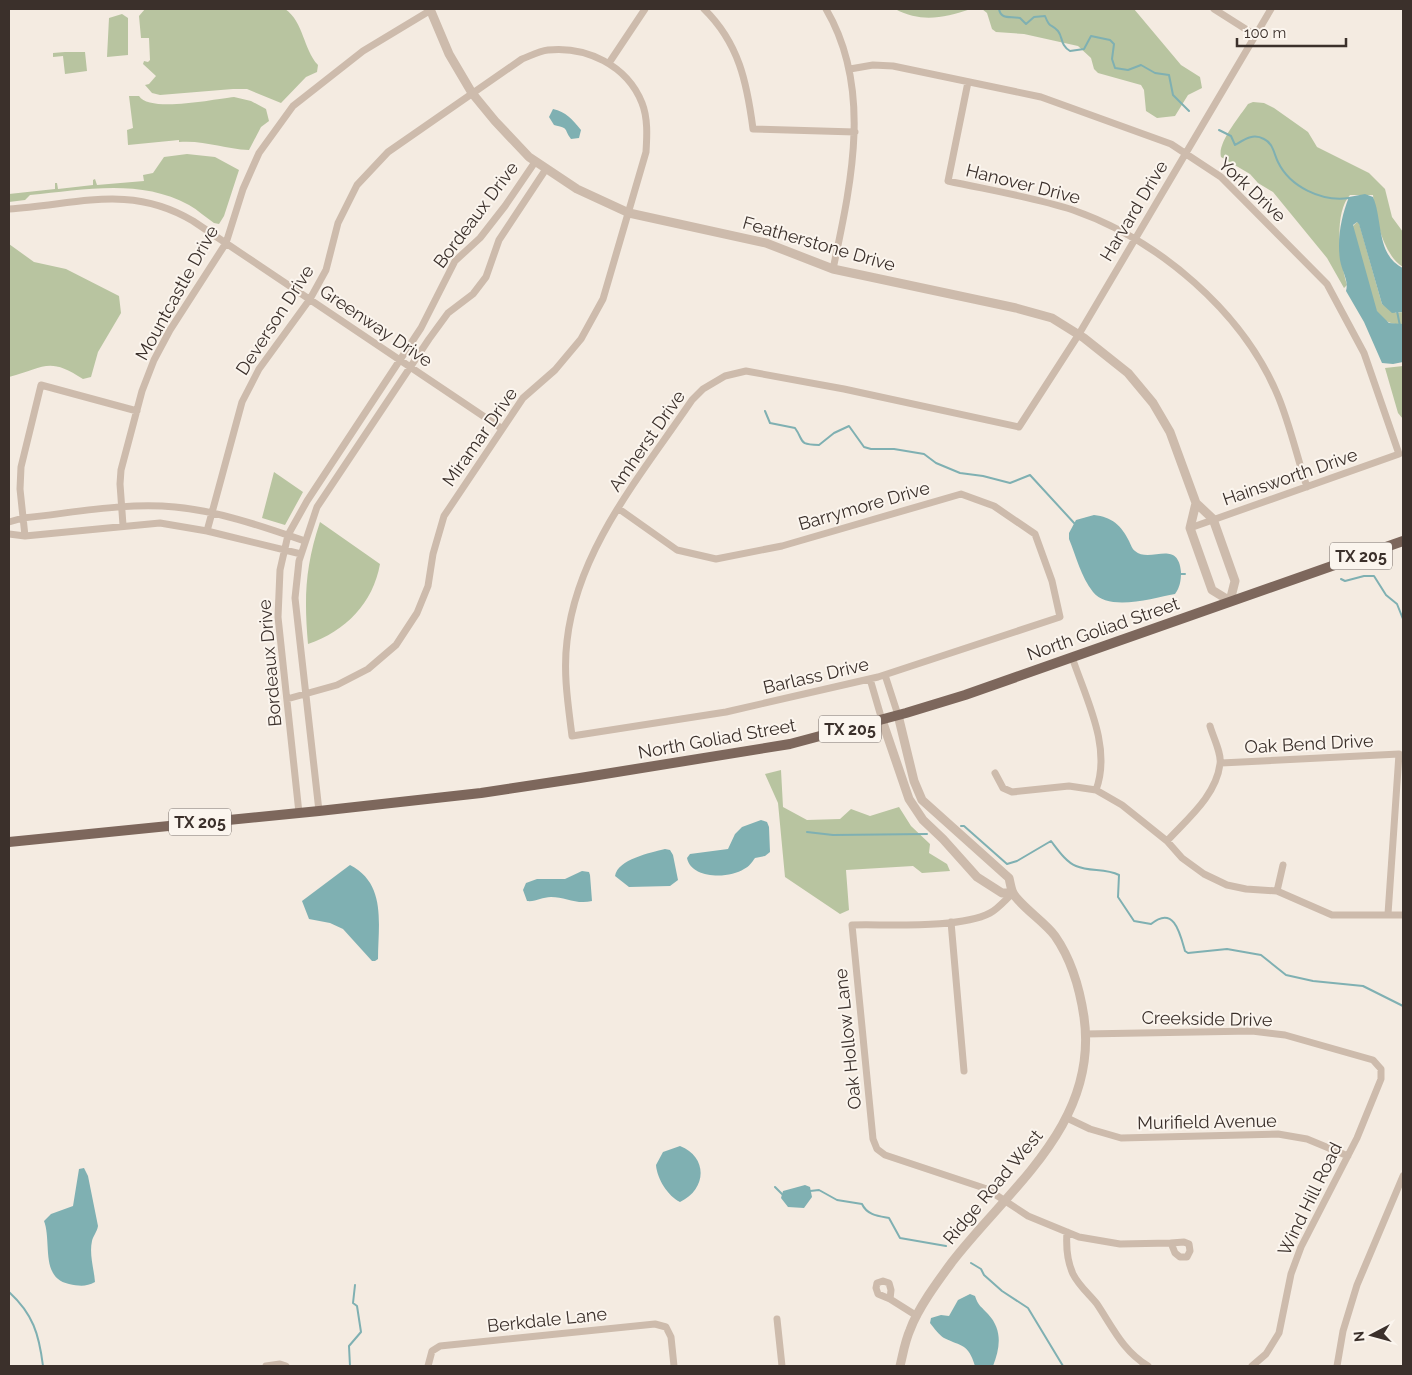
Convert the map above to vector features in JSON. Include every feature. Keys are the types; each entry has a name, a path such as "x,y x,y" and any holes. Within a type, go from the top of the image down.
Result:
{"main road":[{"name":"North Goliad Street","path":"9,842 319,811 502,790 755,751 822,736 898,715 1072,657 1403,541"}],"street":[{"name":"Featherstone Drive","path":"430,9 449,54 472,92 495,121 535,162 577,189 629,213 766,243 833,268 1016,308 1052,318 1079,334 1128,373 1153,403 1170,432 1196,504 1213,519 1235,581 1230,602"},
{"name":"Mountcastle Drive","path":"123,525 121,470 142,391 162,345 226,243 243,189 259,153 293,106 363,51 430,9"},
{"path":"609,63 645,9"},
{"path":"704,9 713,17 734,49 748,87 753,129 855,132"},
{"path":"826,9 850,69 855,132 852,171 833,268"},
{"path":"1214,9 1255,35"},
{"name":"Harvard Drive","path":"1019,427 1079,334 1271,9"},
{"name":"Deverson Drive","path":"207,531 242,402 259,369 310,299 326,270 338,223 358,184 388,152 522,59 546,50 571,50 609,63"},
{"name":"Miramar Drive","path":"287,699 337,685 368,669 396,645 417,613 428,586 433,554 444,516 522,398 555,370 581,339 604,299 644,159 647,128 642,102 627,78 609,63"},
{"name":"York Drive","path":"850,69 873,65 893,66 1041,97 1171,144 1222,177 1327,284 1364,353 1399,454"},
{"name":"Hanover Drive","path":"968,82 948,181 1074,210 1135,239 1167,260 1202,289 1248,341 1278,396 1307,487"},
{"name":"Bordeaux Drive","path":"299,813 278,617 278,591 288,535 306,500 421,328 455,261 480,238 535,162"},
{"name":"Bordeaux Drive","path":"319,811 295,598 301,554 317,507 448,312 473,294 486,277 499,240 546,169"},
{"name":"Greenway Drive","path":"9,208 110,198 143,200 177,212 501,428"},
{"name":"Amherst Drive","path":"572,736 565,687 567,641 577,595 592,554 618,509 692,400 703,390 725,376 746,370 1019,427"},
{"path":"25,536 22,467 41,385 137,411"},
{"path":"348,439 358,446"},
{"name":"Hainsworth Drive","path":"1190,528 1399,454"},
{"name":"Barrymore Drive","path":"618,509 677,550 716,559 782,546 961,494 994,506 1035,534 1052,581 1060,617"},
{"path":"1196,504 1190,528 1212,590 1230,602"},
{"path":"9,522 23,518 142,506 176,507 212,514 305,541"},
{"path":"9,534 25,536 123,525 160,523 207,531 301,554"},
{"name":"Barlass Drive","path":"572,736 726,712 870,679 1060,617"},
{"path":"1072,657 1101,747 1101,776 1096,790"},
{"name":"Ridge Road West","path":"885,675 898,715 914,781 922,800 932,811 1009,878 1013,893 1054,934 1064,950 1075,979 1085,1034 1079,1082 1067,1118 1047,1150 952,1262 910,1329 900,1366"},
{"name":"Ridge Road West","path":"870,679 909,799 923,820 949,845 977,877 1002,893 1013,893"},
{"path":"1166,841 1202,803 1210,791 1221,763 1210,726"},
{"name":"Oak Bend Drive","path":"1221,763 1399,754 1388,914"},
{"path":"995,773 1003,788 1012,792 1069,786 1096,790 1122,805 1197,869 1227,886 1278,891 1332,915 1344,917 1388,914 1403,915"},
{"path":"904,785 914,781"},
{"path":"1278,891 1283,865"},
{"path":"964,1071 951,922 975,919 991,913 1013,893"},
{"name":"Oak Hollow Lane","path":"951,922 852,925 873,1140 877,1149 885,1155 987,1189 1005,1201"},
{"name":"Creekside Drive","path":"1085,1034 1252,1031 1285,1035 1373,1060 1381,1069"},
{"name":"Wind Hill Road","path":"1252,1366 1266,1354 1279,1333 1291,1274 1302,1247 1348,1156 1381,1079 1381,1069"},
{"name":"Murifield Avenue","path":"1067,1118 1090,1129 1120,1138 1278,1134 1307,1139 1348,1156"},
{"path":"1337,1366 1343,1332 1357,1285 1403,1176"},
{"path":"1005,1201 1028,1216 1067,1232 1120,1244 1171,1243"},
{"path":"1067,1232 1066,1247 1073,1274 1096,1303 1121,1343 1138,1360 1148,1366"},
{"path":"890,1299 917,1316"},
{"path":"777,1319 782,1366"},
{"name":"Berkdale Lane","path":"428,1366 432,1351 440,1346 655,1324 666,1328 671,1337 674,1366"},
{"path":"266,1366 280,1364 286,1366"}],"green space":[{"path":"145,9 285,9 291,14 300,28 309,51 318,65 317,72 306,77 281,103 247,89 160,95 152,93 145,85 149,84 156,76 143,64 144,61 148,62 150,60 149,38 141,38 139,16"},
{"path":"895,9 971,9 942,17 924,18"},
{"path":"982,9 1134,9 1181,65 1200,77 1202,88 1188,95 1175,116 1157,118 1146,111 1144,90 1141,85 1098,73 1094,69 1091,58 1078,46 1024,34 996,32 992,29 987,13"},
{"path":"122,14 128,18 128,55 107,57 109,18"},
{"path":"85,52 87,71 65,74 63,56 53,57 53,53"},
{"path":"129,96 139,96 145,101 156,104 183,104 234,97 251,101 266,109 269,121 261,127 249,150 197,142 179,142 179,140 128,145 127,130 133,128"},
{"path":"1253,102 1264,103 1274,108 1308,132 1317,147 1369,173 1385,189 1392,217 1403,232 1403,267 1390,254 1385,245 1378,224 1373,195 1350,195 1341,214 1340,226 1340,251 1347,285 1344,288 1327,258 1273,192 1258,183 1250,174 1221,157 1222,144 1230,130 1248,104"},
{"path":"187,154 215,157 239,170 224,216 219,224 214,223 189,205 151,191 111,188 91,189 30,195 25,200 9,202 9,194 55,189 55,183 57,183 58,189 93,185 93,180 95,179 97,185 144,181 143,175 153,173 164,157"},
{"path":"1357,222 1359,223 1382,304 1396,313 1403,312 1403,324 1391,323 1383,319 1376,310 1364,277 1353,231 1353,226"},
{"path":"9,244 34,262 66,269 119,296 121,313 98,352 91,377 83,379 62,368 46,366 9,377"},
{"path":"1403,366 1403,419 1398,413 1385,368"},
{"path":"274,472 303,492 285,525 262,518"},
{"path":"320,522 380,564 371,591 356,614 334,632 308,644 307,583 311,554"},
{"path":"781,770 783,807 807,820 840,819 851,809 870,816 899,807 911,826 930,844 929,853 947,864 950,871 922,873 913,866 846,870 849,910 840,914 785,877 778,803 765,774"}],"water":[{"path":"553,109 569,116 575,122 581,130 579,138 571,139 566,129 554,125 549,117"},
{"path":"1365,194 1373,197 1384,246 1388,255 1403,268 1403,312 1392,313 1382,304 1359,224 1357,222 1353,225 1377,311 1389,323 1403,324 1403,362 1393,364 1382,363 1364,322 1346,291 1346,280 1340,260 1340,228 1349,197"},
{"path":"1094,515 1111,520 1123,530 1135,551 1148,555 1169,554 1175,556 1179,562 1181,572 1180,584 1175,594 1132,602 1120,602 1100,598 1093,592 1079,566 1069,539 1069,533 1076,520"},
{"path":"761,820 767,822 769,827 770,852 765,856 755,858 746,868 729,874 711,875 695,870 690,865 687,858 690,854 728,849 735,834 742,827"},
{"path":"665,849 670,850 673,855 678,880 670,886 629,887 615,876 617,870 628,861"},
{"path":"350,865 362,873 370,883 375,894 379,919 378,959 375,961 372,961 343,929 330,923 309,919 302,901"},
{"path":"582,871 589,872 590,875 592,901 581,902 551,897 527,901 523,890 526,883 537,879 565,879"},
{"path":"680,1146 696,1158 701,1173 695,1189 680,1202 671,1196 664,1186 658,1176 656,1165 663,1152"},
{"path":"84,1168 88,1176 98,1226 91,1246 95,1282 79,1286 69,1284 54,1275 50,1267 44,1221 51,1214 73,1206 79,1169"},
{"path":"805,1185 810,1187 812,1197 804,1208 788,1207 781,1198 783,1191"},
{"path":"970,1294 975,1296 996,1326 999,1339 993,1366 975,1366 967,1349 942,1337 930,1323 931,1318 941,1315 949,1316 958,1300"}],"waterway":[{"path":"999,9 1002,15 1020,18 1026,24 1034,17 1045,16 1049,24 1060,33 1063,44 1070,51 1084,49 1091,36 1110,40 1114,44 1112,59 1115,68 1128,70 1141,65 1155,73 1169,75 1173,95 1189,111"},
{"path":"1219,130 1231,136 1235,145 1253,137 1264,139 1271,146 1283,171 1290,179 1318,195 1328,198 1349,198"},
{"path":"1397,311 1400,326"},
{"path":"765,411 770,423 795,428 802,441 807,444 819,445 834,433 849,426 864,447 871,449 894,449 924,454 936,463 960,473 983,476 1010,483 1030,475 1075,524"},
{"path":"1179,574 1185,574"},
{"path":"1341,579 1345,581 1364,576 1374,576 1386,595 1397,604 1403,619"},
{"path":"961,826 964,826 1007,864 1017,861 1051,841 1059,852 1072,864 1119,875 1118,897 1134,921 1151,924 1159,919 1171,919 1178,930 1185,951 1188,953 1227,949 1261,955 1286,975 1313,981 1363,986 1403,1006"},
{"path":"807,832 833,835 927,834"},
{"path":"775,1187 783,1195"},
{"path":"810,1191 819,1190 837,1200 862,1204 870,1213 889,1218 900,1238 946,1246"},
{"path":"971,1263 981,1269 984,1275 1002,1291 1028,1308 1063,1366"},
{"path":"350,1366 349,1346 361,1332 357,1306 353,1303 355,1285"},
{"path":"9,1292 24,1308 34,1325 43,1366"}]}
